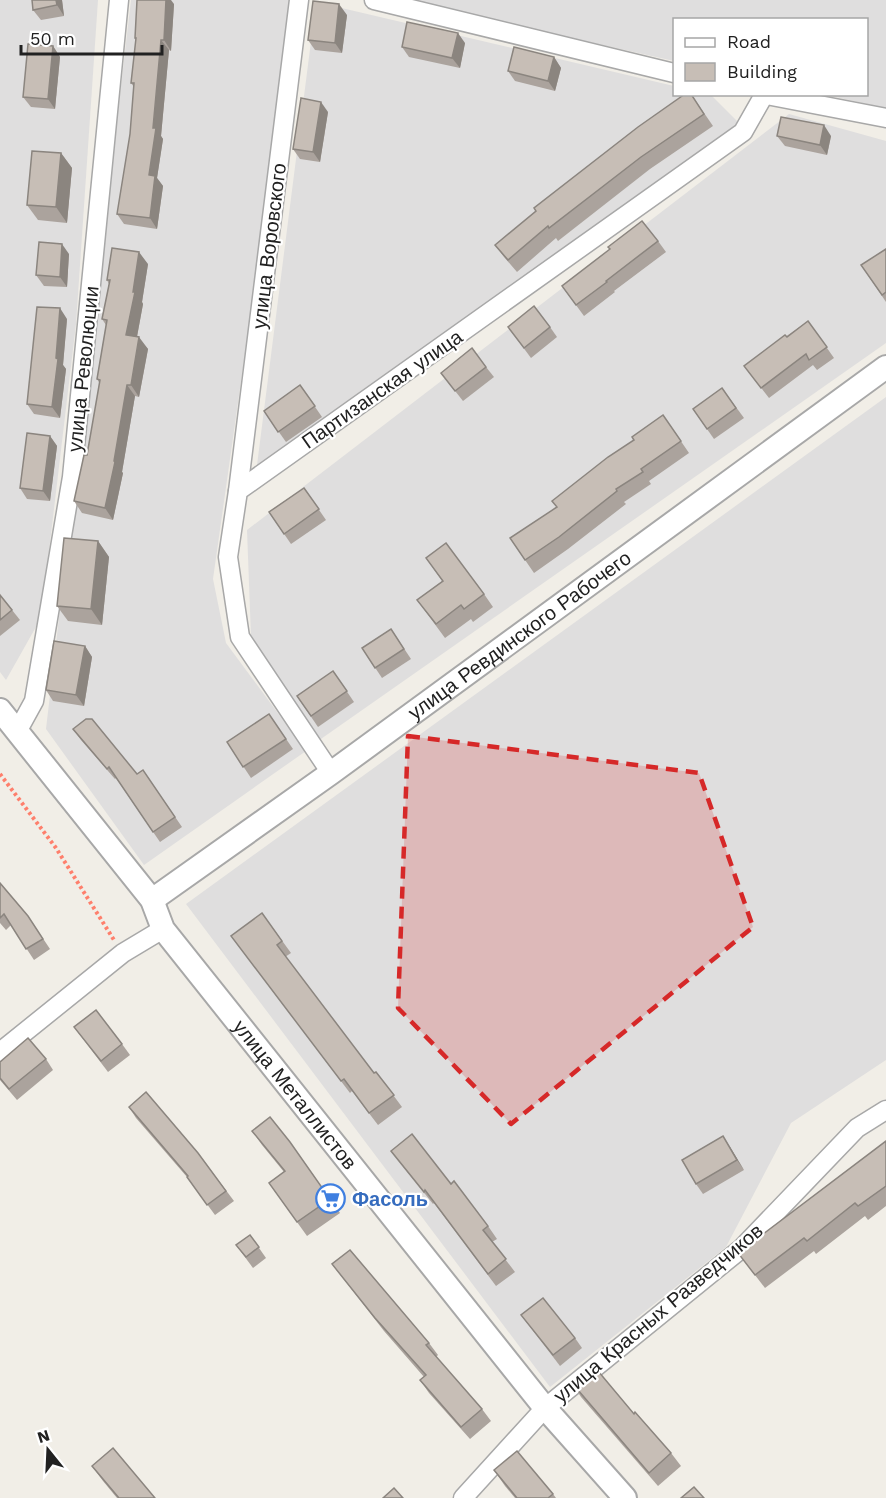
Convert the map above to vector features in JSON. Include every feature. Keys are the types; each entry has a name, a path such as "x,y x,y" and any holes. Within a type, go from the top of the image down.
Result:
{"street":[{"name":"улица Революции","path":"17,732 34,701 72,477 119,0"},
{"name":"улица Воровского","path":"238,491 299,0"},
{"path":"374,0 673,73"},
{"name":"Партизанская улица","path":"238,491 743,132 762,96"},
{"path":"768,96 886,118"},
{"name":"улица Ревдинского Рабочего","path":"152,900 886,367"},
{"path":"238,491 228,557 240,637 331,772"},
{"name":"улица Металлистов","path":"0,710 152,900 163,929 545,1408 625,1498"},
{"path":"0,1052 123,953 163,929"},
{"name":"улица Красных Разведчиков","path":"463,1498 545,1408 741,1249 856,1128 886,1110"}],"path":[{"path":"0,774 56,848 123,953"}],"highlighted area":[{"path":"408,736 699,773 753,927 511,1124 398,1008"}],"shaded area":[{"path":"0,0 98,0 76,324 41,618 6,680 0,672"},
{"path":"131,0 295,0 213,579 226,643 306,751 144,865 46,729"},
{"path":"403,0 886,0 886,108 831,96 868,96 868,18 673,18 673,61"},
{"path":"316,2 673,86 673,96 712,96 740,124 256,473"},
{"path":"789,114 886,141 886,343 318,741 251,637 247,530"},
{"path":"886,397 886,1060 791,1123 726,1247 550,1387 186,904"}],"building":[{"path":"32,0 56,0 57,5 33,10"},
{"path":"137,0 166,0 164,40 161,40 153,128 156,128 149,175 155,176 150,218 117,214 130,134"},
{"path":"313,1 339,4 335,43 308,40"},
{"path":"407,22 458,33 452,58 402,47"},
{"path":"28,44 53,46 48,99 23,97"},
{"path":"514,47 554,57 548,81 508,71"},
{"path":"682,96 692,96 704,114 641,157 549,228 548,226 508,260 495,245 536,211 534,208 638,127"},
{"path":"301,98 321,102 313,152 293,149"},
{"path":"781,117 824,125 820,145 777,136"},
{"path":"32,151 61,153 56,207 27,205"},
{"path":"642,221 658,241 576,305 562,286"},
{"path":"39,242 62,244 60,277 36,275"},
{"path":"112,248 139,252 133,292 135,292 126,335 139,337 131,385 127,385 105,508 74,501 84,455 87,455 100,380 97,379 107,320 102,319 110,280 107,280"},
{"path":"886,249 886,292 882,295 861,265"},
{"path":"534,306 550,327 524,348 508,327"},
{"path":"37,307 60,308 56,358 58,359 52,407 27,404"},
{"path":"808,321 827,347 809,360 806,354 761,388 744,366"},
{"path":"472,348 486,367 455,391 441,373"},
{"path":"300,385 315,406 278,432 264,411"},
{"path":"722,388 736,408 707,429 693,409"},
{"path":"663,415 681,441 641,469 643,472 616,489 617,491 559,537 525,560 510,538 557,507 552,501 608,457 634,440 632,437"},
{"path":"27,433 50,436 43,491 20,488"},
{"path":"304,488 319,509 284,534 269,512"},
{"path":"64,538 98,541 91,609 57,606"},
{"path":"446,543 484,594 464,609 461,605 436,624 417,600 443,581 426,558"},
{"path":"0,595 12,610 0,620"},
{"path":"391,629 404,649 375,668 362,648"},
{"path":"54,641 85,646 76,695 46,690"},
{"path":"333,671 347,691 311,716 297,696"},
{"path":"269,714 286,739 243,767 227,742"},
{"path":"86,719 92,719 137,774 143,770 175,817 153,832 109,767 107,769 73,729"},
{"path":"0,883 28,916 43,939 26,949 4,914 0,918"},
{"path":"262,913 282,941 277,945 374,1073 376,1072 394,1095 369,1113 344,1079 341,1081 231,936"},
{"path":"96,1010 122,1044 101,1061 74,1027"},
{"path":"28,1038 46,1059 9,1089 0,1078 0,1062"},
{"path":"146,1092 198,1153 226,1191 207,1205 188,1176 129,1107"},
{"path":"270,1117 330,1199 297,1222 269,1183 285,1171 252,1131"},
{"path":"412,1134 451,1184 454,1181 488,1226 483,1230 506,1259 488,1274 425,1190 424,1192 391,1151"},
{"path":"723,1136 737,1160 696,1184 682,1160"},
{"path":"886,1141 886,1186 858,1206 855,1203 807,1241 804,1238 755,1275 738,1253"},
{"path":"250,1235 259,1247 246,1257 236,1245"},
{"path":"350,1250 429,1343 426,1345 482,1409 461,1427 420,1380 426,1375 375,1318 332,1264"},
{"path":"543,1298 575,1338 553,1355 521,1315"},
{"path":"593,1365 634,1414 635,1412 671,1453 649,1473 572,1383"},
{"path":"113,1448 155,1498 119,1498 92,1466"},
{"path":"517,1451 553,1494 548,1498 517,1498 494,1470"},
{"path":"694,1487 704,1498 681,1498"},
{"path":"394,1488 403,1498 383,1498"}],"place":[{"name":"Фасоль","path":"331,1199"}]}
